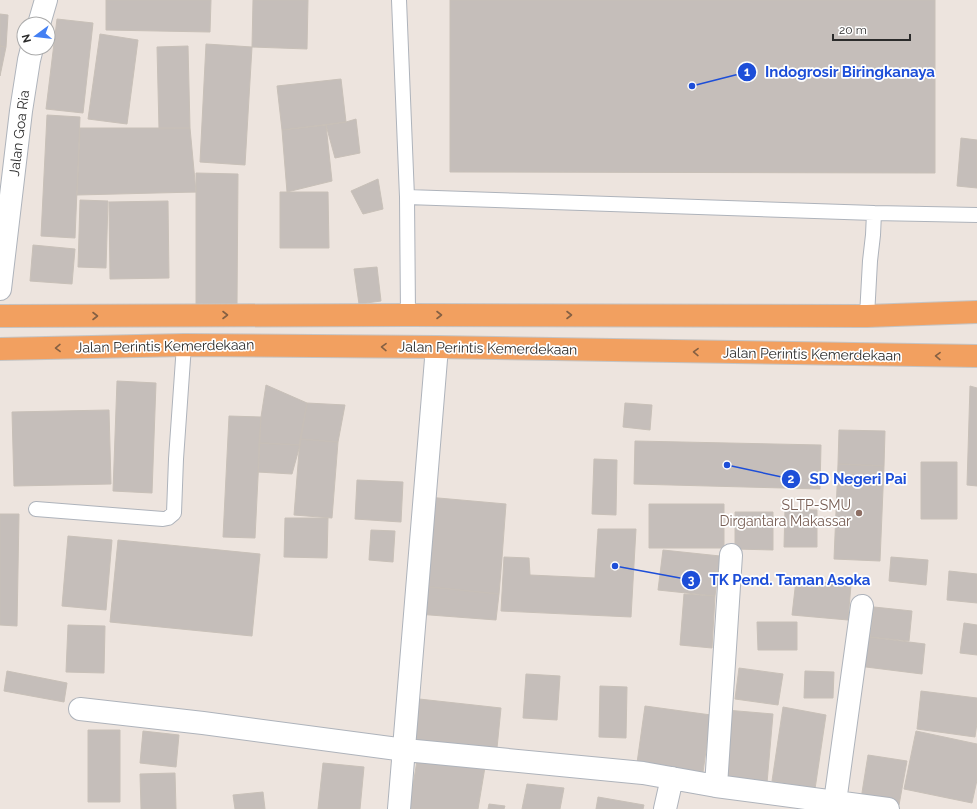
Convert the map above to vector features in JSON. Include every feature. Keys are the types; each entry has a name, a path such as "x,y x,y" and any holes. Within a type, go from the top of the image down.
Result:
{"highway":[{"name":"Jalan Perintis Kemerdekaan","path":"0,316 867,316 977,312"},
{"name":"Jalan Perintis Kemerdekaan","path":"0,349 184,345 437,347 977,356"}],"street":[{"path":"41,16 46,0"},
{"name":"Jalan Goa Ria","path":"0,289 21,111 30,56"},
{"path":"399,809 437,347"},
{"path":"716,786 731,555"},
{"path":"835,802 862,606"},
{"path":"80,709 203,723 405,750 643,773 716,786 886,809"},
{"path":"665,809 672,778"}],"lane":[{"path":"399,0 407,197 408,315"},
{"path":"407,197 874,213 977,215"},
{"path":"867,316 874,213"},
{"path":"36,509 163,519 168,518 174,513 176,459 184,345"}],"building":[{"path":"106,0 211,0 210,32 106,30"},
{"path":"253,0 308,0 307,49 252,47"},
{"path":"450,0 935,0 935,173 450,172"},
{"path":"0,14 8,15 6,47 0,46"},
{"path":"57,19 93,23 83,113 46,109 52,56 56,56"},
{"path":"100,34 138,40 127,124 88,119"},
{"path":"206,44 252,47 245,165 200,162"},
{"path":"0,46 6,47 0,76"},
{"path":"188,46 190,128 159,129 157,47"},
{"path":"341,79 346,122 282,130 277,86"},
{"path":"47,115 80,117 75,238 41,236"},
{"path":"356,119 360,153 335,158 326,125"},
{"path":"326,125 332,181 287,192 282,130"},
{"path":"80,128 190,128 196,192 77,195"},
{"path":"961,138 977,140 977,188 957,186"},
{"path":"196,173 238,174 237,305 196,304"},
{"path":"378,179 383,209 363,214 351,191"},
{"path":"280,192 328,192 329,248 280,248"},
{"path":"80,200 108,201 106,268 78,267"},
{"path":"168,201 169,278 110,279 109,202"},
{"path":"33,245 75,249 72,284 30,281"},
{"path":"377,267 381,301 359,304 354,269"},
{"path":"117,381 156,383 152,493 113,491"},
{"path":"266,385 307,403 300,445 259,443"},
{"path":"970,386 977,388 977,486 967,485"},
{"path":"307,403 345,405 338,442 300,439"},
{"path":"625,403 652,405 650,430 623,427"},
{"path":"109,410 111,484 14,486 12,412"},
{"path":"229,416 261,417 255,538 223,537"},
{"name":"SLTP-SMU Dirgantara Makassar","path":"839,430 885,431 884,466 838,464"},
{"path":"300,439 338,442 332,518 294,515"},
{"path":"635,441 821,445 820,489 634,484"},
{"path":"259,443 300,445 292,474 258,472"},
{"path":"594,459 617,460 616,515 592,514"},
{"path":"921,462 957,462 957,519 921,519"},
{"name":"SLTP-SMU Dirgantara Makassar","path":"838,464 884,466 880,561 834,559"},
{"path":"357,480 403,482 401,522 355,519"},
{"path":"427,497 506,504 499,594 420,586"},
{"name":"SLTP-SMU Dirgantara Makassar","path":"649,504 724,504 724,548 649,548"},
{"name":"SLTP-SMU Dirgantara Makassar","path":"785,509 817,510 817,547 784,547"},
{"name":"SLTP-SMU Dirgantara Makassar","path":"735,512 773,512 773,550 735,549"},
{"path":"0,514 19,514 17,626 0,625"},
{"path":"285,518 328,518 327,558 284,557"},
{"path":"598,529 636,529 631,617 501,611 504,557 529,558 530,575 595,578"},
{"path":"371,530 395,531 393,562 369,560"},
{"path":"68,536 112,540 106,610 62,606"},
{"path":"118,540 260,554 252,636 110,622"},
{"path":"663,550 720,556 715,596 658,590"},
{"path":"891,557 928,560 926,585 889,581"},
{"path":"949,571 977,574 977,603 947,600"},
{"path":"796,580 851,585 848,620 792,615"},
{"path":"420,586 499,594 496,620 417,614"},
{"path":"684,594 715,596 712,648 680,645"},
{"path":"874,607 912,611 909,641 870,637"},
{"path":"757,622 797,622 797,650 758,650"},
{"path":"964,623 977,625 977,655 960,653"},
{"path":"68,625 105,626 104,673 66,672"},
{"path":"861,636 925,644 922,674 858,666"},
{"path":"739,668 783,674 778,705 735,699"},
{"path":"7,671 67,683 64,702 4,691"},
{"path":"805,671 834,672 833,698 804,698"},
{"path":"526,674 560,676 557,720 523,718"},
{"path":"600,686 627,687 626,738 599,737"},
{"path":"921,691 977,698 977,723 975,737 917,729"},
{"path":"419,699 501,708 497,748 415,740"},
{"path":"645,706 711,715 703,772 637,763"},
{"path":"783,707 826,715 815,789 772,781"},
{"path":"726,710 773,714 767,783 720,779"},
{"path":"88,730 120,730 120,802 88,802"},
{"path":"143,731 179,735 176,767 140,763"},
{"path":"916,731 977,744 977,780 972,803 904,789"},
{"path":"418,755 485,767 478,809 409,809"},
{"path":"868,755 907,761 899,805 861,799"},
{"path":"323,763 364,767 360,809 318,809"},
{"path":"175,773 176,809 141,809 140,774"},
{"path":"527,784 564,788 560,809 522,809"},
{"path":"263,792 265,809 235,809 233,795"},
{"path":"598,797 644,805 643,809 596,809"},
{"path":"489,804 505,806 504,809 488,809"}],"place":[{"name":"Indogrosir Biringkanaya","path":"692,86"},
{"name":"SD Negeri Pai","path":"727,465"},
{"name":"SLTP-SMU Dirgantara Makassar","path":"859,513"},
{"name":"TK Pend. Taman Asoka","path":"615,566"}]}
